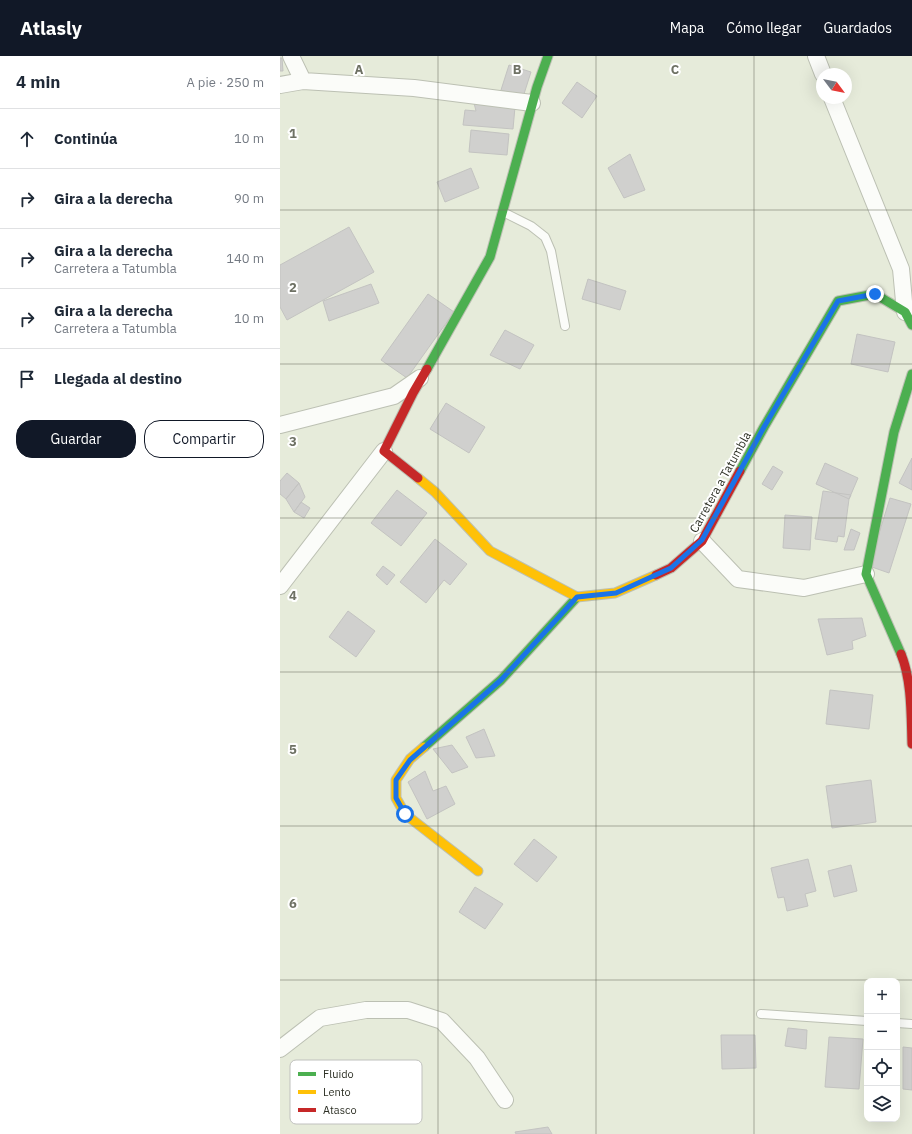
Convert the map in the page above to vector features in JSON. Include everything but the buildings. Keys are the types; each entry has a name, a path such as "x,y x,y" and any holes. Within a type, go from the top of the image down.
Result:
{"street":[{"path":"291,56 303,81"},
{"path":"280,586 384,451 423,376 490,257 532,103 548,56"},
{"path":"816,56 821,68"},
{"path":"280,84 303,81 414,88 532,103"},
{"path":"834,104 901,269 908,318"},
{"name":"Carretera a Tatumbla","path":"577,597 616,593 671,568 702,540 764,427 838,301 875,294 908,318"},
{"path":"912,374 894,432 866,574 904,662 910,680 912,744"},
{"path":"280,425 394,396 423,376"},
{"path":"384,451 435,492 490,551 577,597 501,680 410,760 396,780 396,798 405,814 478,871"},
{"path":"702,540 738,579 804,588 866,574"},
{"path":"280,1049 320,1018 366,1010 408,1010 442,1021 477,1058 505,1100"}],"lane":[{"path":"502,212 531,226 544,237 551,251 565,326"},
{"path":"761,1014 864,1021"},
{"path":"900,1023 912,1024"}],"traffic: fast":[{"path":"427,369 490,257 537,87 548,56"},
{"path":"740,471 838,301 875,294 905,312 912,325"},
{"path":"901,654 866,574 894,432 912,374"},
{"path":"424,747 501,680 577,597"}],"traffic: slow":[{"path":"418,478 435,492 490,551 577,597 615,593 656,575"},
{"path":"424,747 410,759 396,780 396,798 405,814 478,871"}],"traffic: jam":[{"path":"418,478 384,451 413,393 427,369"},
{"path":"656,575 671,568 702,541 740,471"},
{"path":"901,654 905,664 909,687 912,744"}],"route":[{"path":"405,814 396,798 396,780 410,760 501,680 577,597 616,593 671,568 702,540 764,427 838,301 875,294"}]}
